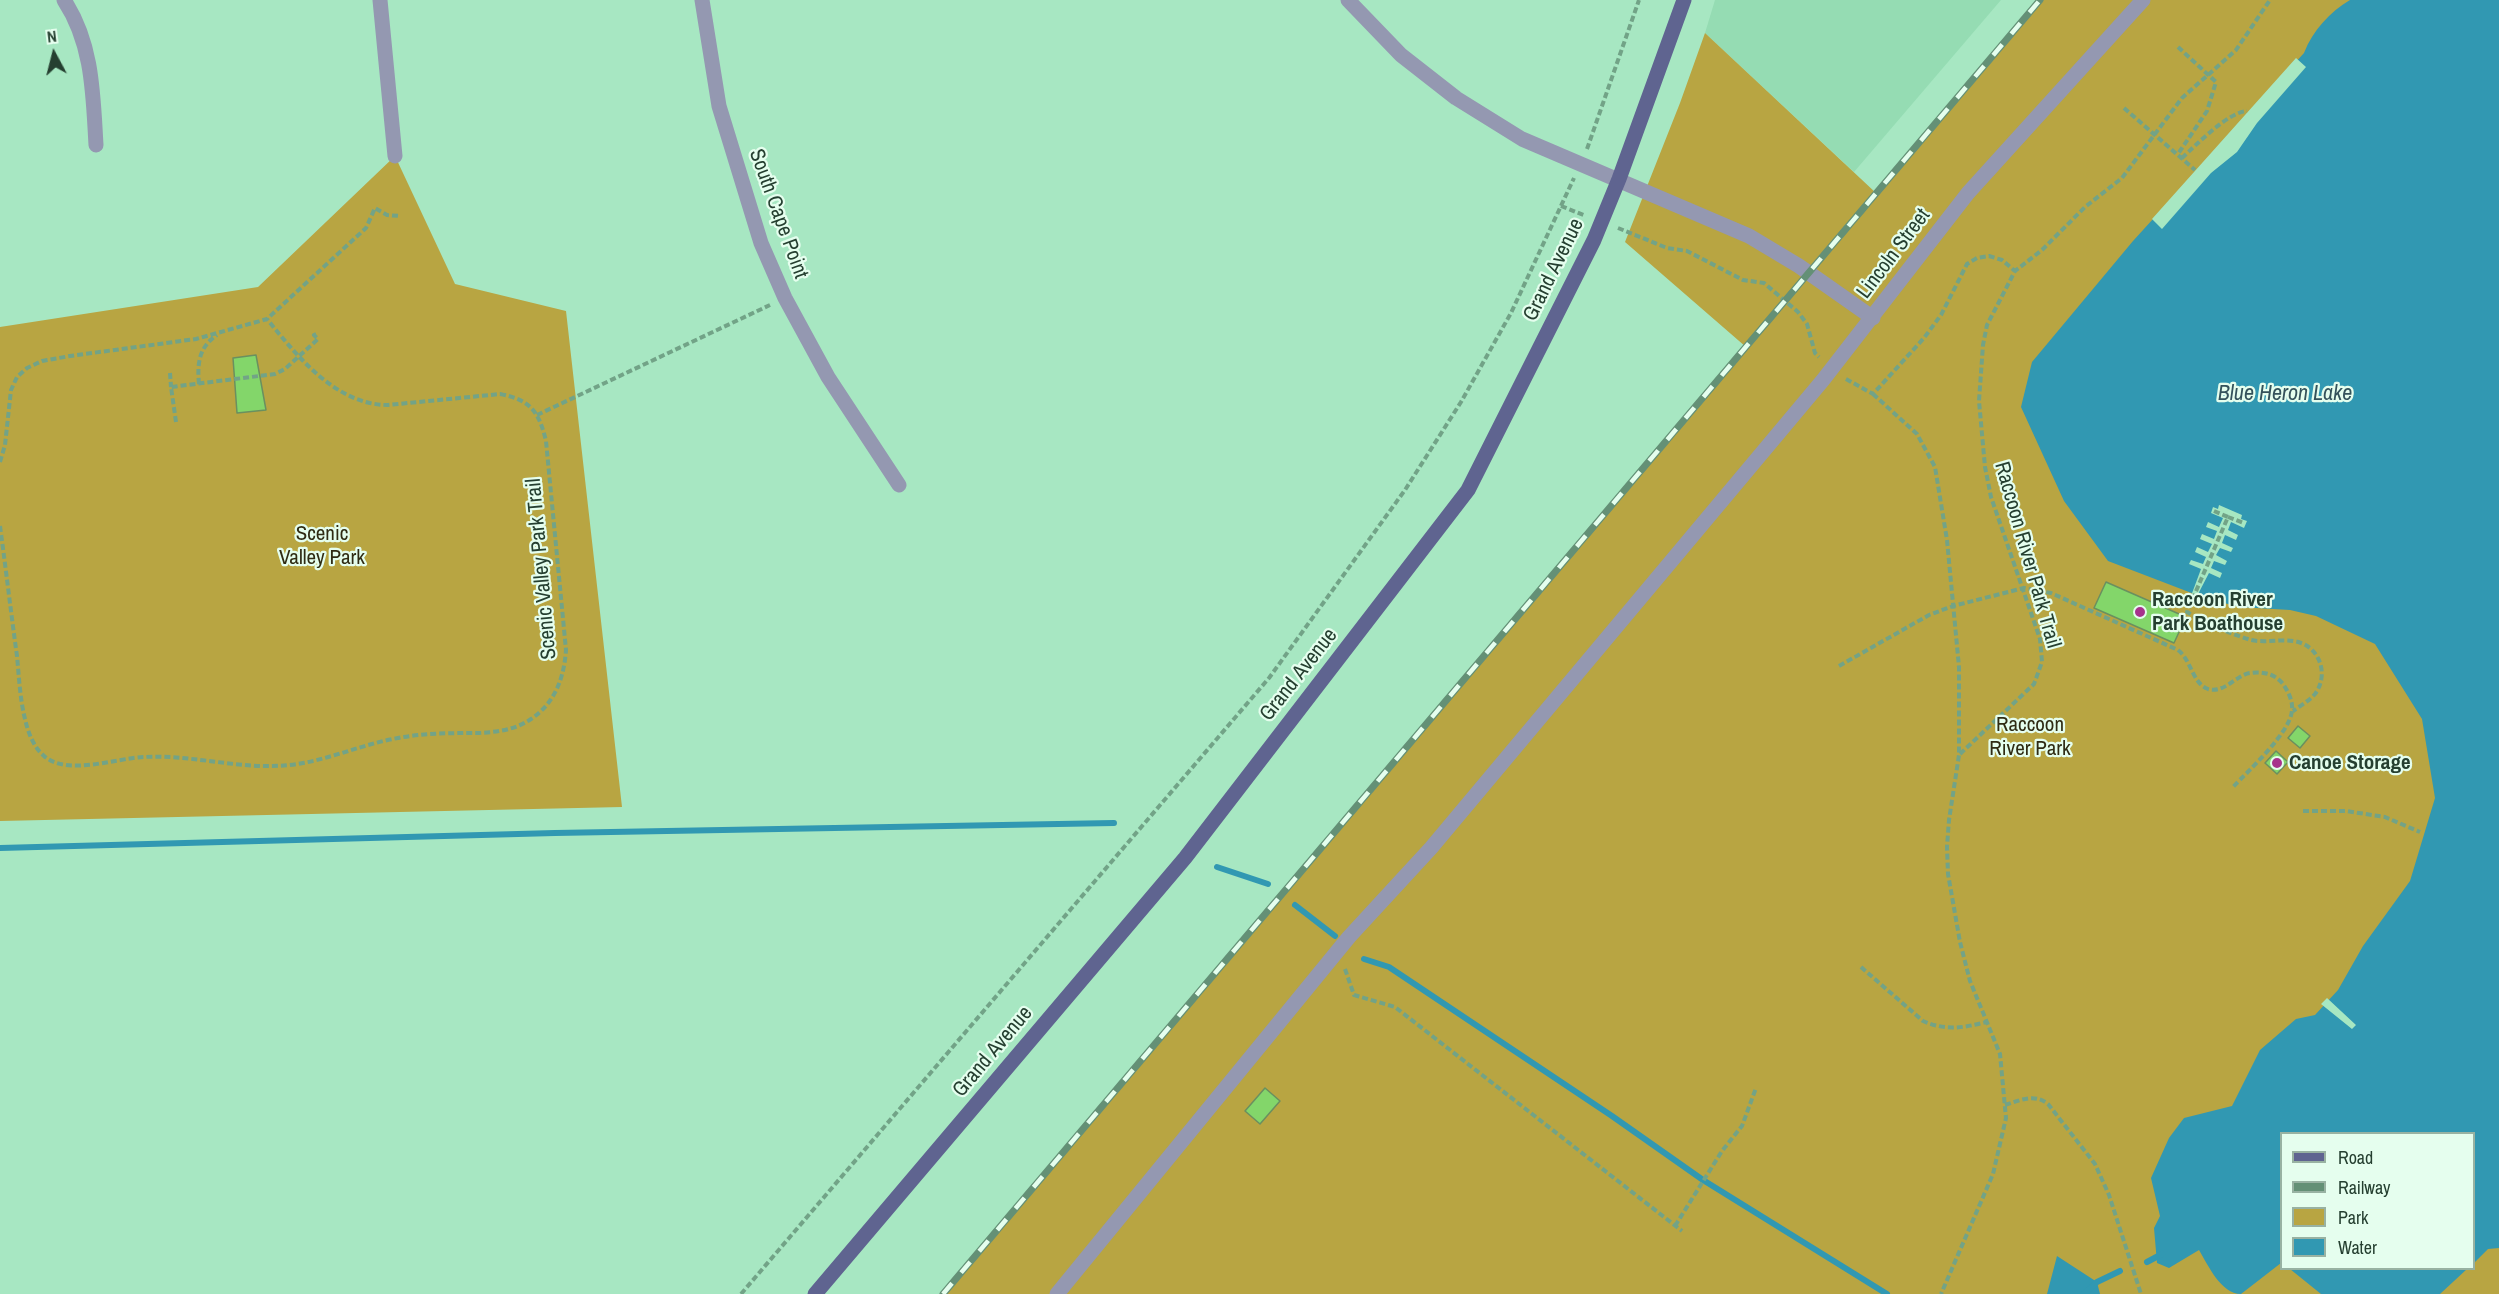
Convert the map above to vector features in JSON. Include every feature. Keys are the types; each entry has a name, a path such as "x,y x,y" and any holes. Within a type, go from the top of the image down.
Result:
{"main road":[{"name":"Grand Avenue","path":"815,1294 1185,858 1468,490 1581,266 1619,179 1684,0"}],"street":[{"path":"64,0 78,26 88,54 96,145"},
{"path":"380,0 395,156"},
{"name":"South Cape Point","path":"702,0 719,106 761,243 785,298 828,377 899,485"},
{"name":"Lincoln Street","path":"1348,0 1401,56 1456,98 1522,139 1749,236 1799,266 1873,318 1968,193 2142,0"},
{"path":"1057,1294 1339,950 1431,848 1873,318"}],"path":[{"path":"1590,142 1639,0"},
{"name":"Raccoon River Park Trail","path":"1959,755 2034,684 2042,662 2040,639 2025,588 1991,497 1983,455 1979,401 1983,345 1987,325 2015,271 2042,250 2085,207 2122,178 2182,98 2236,50 2270,0"},
{"path":"2178,48 2216,82 2211,103 2178,154"},
{"path":"2124,108 2195,170"},
{"path":"2182,158 2232,117 2247,111"},
{"path":"741,1294 1269,678 1405,490 1461,402 1511,313 1570,186"},
{"path":"1561,206 1572,210"},
{"path":"0,462 5,445 11,390 17,377 27,368 42,361 154,346 219,333 267,319 366,228 375,208 387,215 400,216"},
{"path":"267,319 299,357 351,397 374,405 500,394 518,397 537,415 785,298"},
{"path":"199,384 197,367 200,355 208,341 219,333"},
{"path":"171,387 275,374 299,357 318,339 314,335 318,333"},
{"path":"170,373 176,422"},
{"path":"1873,394 1917,434 1935,468 1947,540 1959,667 1959,755 1949,820 1948,874 1962,952 1970,981 2000,1054 2006,1118 1993,1174 1941,1294"},
{"name":"Scenic Valley Park Trail","path":"0,526 25,718 38,750 52,762 67,766 146,756 173,757 236,766 297,764 399,738 511,729 530,720 545,708 559,687 565,669 566,650 546,441 537,415"},
{"path":"2214,510 2244,523"},
{"path":"2228,517 2187,612 2253,640 2295,641 2309,646 2319,656 2322,672 2319,687 2313,696 2293,711 2280,735 2233,787"},
{"path":"1839,666 1919,620 1953,606 2025,588 2051,593 2178,650 2187,657 2198,682 2208,688 2216,690 2246,673 2271,674 2281,681 2288,691 2293,711"},
{"path":"2303,811 2346,811 2385,817 2420,832"},
{"path":"1339,950 1354,995 1395,1007 1682,1231"},
{"path":"1861,967 1929,1023 1947,1029 1958,1029 1986,1022"},
{"path":"1675,1226 1722,1150 1742,1126 1756,1088"},
{"path":"2005,1105 2031,1097 2040,1098 2048,1104 2096,1164 2109,1195 2141,1294"}],"shaded area":[{"path":"1715,0 2001,0 1854,172 1705,33"}],"green space":[{"name":"Raccoon River Park","path":"2040,0 2499,0 2499,1294 943,1294 1746,347 1625,242 1705,33 1876,193"},
{"name":"Scenic Valley Park","path":"395,156 455,284 566,311 622,807 0,821 0,327 258,287"}],"water":[{"name":"Blue Heron Lake","path":"2350,0 2499,0 2499,1248 2488,1249 2475,1262 2475,1132 2280,1132 2280,1264 2241,1294 2234,1293 2221,1284 2199,1250 2169,1268 2157,1263 2154,1228 2160,1216 2151,1178 2169,1138 2184,1118 2232,1106 2260,1050 2296,1019 2315,1015 2338,990 2363,946 2410,881 2435,798 2422,719 2375,644 2316,616 2290,610 2239,607 2202,597 2108,561 2064,501 2021,407 2032,362 2133,241 2304,53 2323,22"},
{"path":"2057,1256 2097,1282 2100,1294 2047,1294"},
{"path":"2291,1270 2466,1270 2440,1294 2321,1294"}],"pier":[{"path":"2296,58 2306,67 2257,123 2237,152 2211,173 2162,229 2152,219"},
{"path":"2219,505 2242,515 2241,519 2247,521 2244,528 2231,522 2228,530 2238,535 2236,540 2225,535 2222,543 2233,548 2231,552 2220,548 2216,555 2227,561 2225,565 2214,561 2211,568 2222,573 2220,578 2209,573 2196,598 2191,596 2201,569 2189,564 2191,560 2203,564 2206,557 2195,552 2197,547 2208,552 2212,544 2200,539 2202,534 2214,539 2217,531 2206,527 2208,522 2219,527 2223,518 2211,513 2213,507 2218,509"},
{"path":"2327,998 2356,1025 2352,1029 2321,1004"}],"building":[{"path":"256,355 266,410 237,413 233,358"},
{"name":"Raccoon River Park Boathouse","path":"2106,582 2186,617 2174,643 2094,608"},
{"name":"Canoe Storage","path":"2298,726 2310,736 2300,748 2288,738"},
{"name":"Canoe Storage","path":"2276,751 2288,762 2277,774 2265,763"},
{"path":"1265,1088 1280,1101 1260,1124 1245,1111"}],"waterway":[{"path":"0,848 555,833 1114,823"},
{"path":"1217,867 1268,884"},
{"path":"1295,905 1335,936"},
{"path":"1364,959 1389,967 1612,1116 1703,1180 1887,1294"},
{"path":"2147,1262 2162,1254"},
{"path":"2084,1294 2097,1282 2120,1271"}],"railway":[{"path":"943,1294 2040,0"}],"place":[{"name":"Raccoon River Park Boathouse","path":"2140,612"},
{"name":"Canoe Storage","path":"2277,763"}]}
